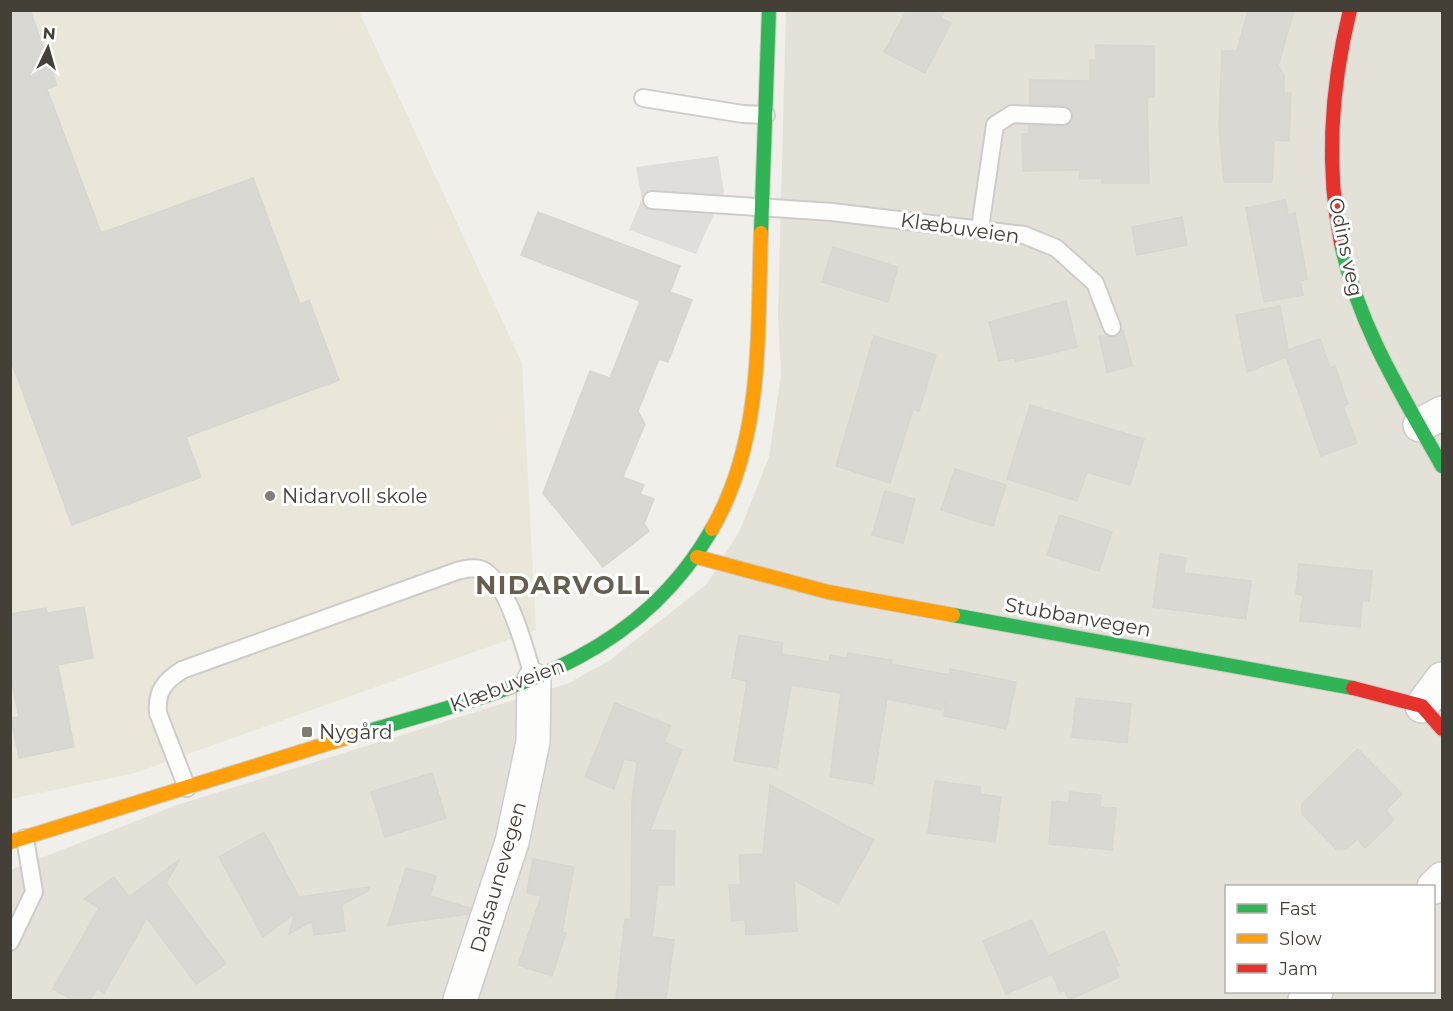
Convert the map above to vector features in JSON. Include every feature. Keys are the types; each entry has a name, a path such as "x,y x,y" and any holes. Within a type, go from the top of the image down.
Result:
{"street":[{"name":"Klæbuveien","path":"18,840 534,681 582,658 611,638 676,581 697,557 727,506 746,447 754,374 763,209 769,10"},
{"name":"Odins veg","path":"1350,10 1336,71 1332,103 1336,219 1354,295 1364,321 1388,372 1431,419 1443,466"},
{"name":"Stubbanvegen","path":"697,557 828,592 1341,685 1432,718"},
{"path":"1432,718 1443,679"},
{"name":"Dalsaunevegen","path":"460,1000 513,842 533,742 534,681"}],"lane":[{"path":"643,98 743,114 766,115"},
{"path":"980,228 995,125 1012,114 1063,116"},
{"path":"652,200 763,209"},
{"name":"Klæbuveien","path":"763,209 832,212 980,228 1024,236 1056,248 1095,283 1112,327"},
{"path":"187,788 158,713 156,700 168,679 182,670 457,571 481,569 491,575 502,589 534,681"},
{"path":"10,942 34,892 18,840"}],"shaded area":[{"name":"Nidarvoll skole","path":"11,11 359,11 522,363 536,630 135,773 11,799"},
{"path":"786,11 1442,11 1442,1000 11,1000 10,870 177,805 569,683 610,660 707,584 740,530 769,457 781,375 778,314"},
{"path":"718,156 724,192 696,254 629,230 642,199 636,167"}],"building":[{"path":"10,10 30,10 57,85 47,89 101,233 253,178 300,304 309,300 339,380 186,437 201,477 72,525 10,358"},
{"path":"907,10 945,10 941,18 951,23 925,73 884,52"},
{"path":"1248,10 1294,10 1278,66 1284,75 1284,93 1291,93 1289,141 1274,140 1272,182 1224,182 1219,125 1222,51 1237,51"},
{"path":"1096,45 1154,46 1154,97 1147,97 1149,183 1102,183 1102,178 1080,179 1080,170 1023,171 1022,134 1029,134 1029,125 1063,126 1072,122 1073,117 1072,111 1064,106 1030,104 1030,80 1090,81 1090,60 1096,60"},
{"path":"1285,200 1288,215 1295,213 1307,279 1300,281 1303,295 1264,302 1246,208"},
{"path":"538,212 680,266 670,292 692,300 668,362 659,359 638,411 645,424 623,477 644,485 640,494 654,499 644,524 649,531 603,567 543,493 590,371 610,378 640,301 521,255"},
{"path":"1182,217 1187,245 1137,255 1132,227"},
{"path":"833,247 898,267 888,302 822,282"},
{"path":"1066,301 1077,347 1015,362 1014,358 999,361 989,322"},
{"path":"1280,306 1288,350 1320,339 1330,368 1335,366 1348,404 1343,406 1357,443 1321,456 1286,357 1247,372 1236,315"},
{"path":"1123,330 1132,366 1107,372 1099,336 1115,337"},
{"path":"874,336 936,355 919,411 913,409 890,483 836,466"},
{"path":"1030,405 1144,439 1130,485 1087,472 1077,501 1007,479"},
{"path":"955,469 1006,485 993,526 941,510"},
{"path":"885,491 915,499 903,543 872,535"},
{"path":"1060,515 1112,532 1099,571 1047,555"},
{"path":"1160,554 1186,558 1184,573 1251,581 1246,619 1153,607"},
{"path":"1299,564 1372,571 1369,601 1362,601 1360,627 1300,621 1303,595 1296,594"},
{"path":"84,607 93,658 58,665 74,747 19,758 11,718 19,717 10,674 10,614 46,608 47,613"},
{"path":"739,635 783,643 781,654 829,662 830,655 847,658 848,653 892,660 891,664 950,675 950,669 1016,682 1006,729 944,716 946,701 942,710 887,699 873,784 830,777 841,693 791,685 777,768 734,761 747,681 732,678"},
{"path":"1076,698 1131,704 1127,743 1072,737"},
{"path":"615,703 671,726 664,742 682,750 650,830 675,831 674,885 658,885 652,937 674,940 666,1000 616,1000 625,919 631,920 632,802 637,762 624,759 614,789 585,777"},
{"path":"1358,749 1402,794 1386,810 1394,820 1365,848 1357,839 1346,849 1336,849 1302,814 1302,804"},
{"path":"432,773 446,818 385,837 371,792"},
{"path":"935,781 981,787 980,794 1001,797 995,842 928,833"},
{"path":"770,785 874,840 838,904 794,880 797,931 746,935 745,920 732,921 729,885 741,885 739,855 763,854"},
{"path":"1070,792 1101,795 1100,807 1116,808 1112,850 1049,844 1052,801 1069,803"},
{"path":"264,832 299,897 369,887 369,890 342,905 345,931 314,935 312,921 289,934 294,914 263,937 219,857"},
{"path":"180,859 166,883 226,964 196,984 147,918 104,993 97,988 90,1000 73,1000 53,989 99,908 84,899 114,877 129,897"},
{"path":"533,859 574,867 562,932 566,933 552,976 518,965 541,896 527,893"},
{"path":"406,868 436,876 430,896 470,908 468,914 388,925"},
{"path":"1032,920 1048,956 1104,931 1119,965 1115,967 1119,977 1069,1000 1065,990 1060,992 1052,974 1006,994 983,941"}],"traffic: fast":[{"path":"761,233 769,10"},
{"path":"1341,243 1358,302 1382,358 1442,466"},
{"path":"352,736 507,689 555,669 600,645 642,614 679,576 712,529"},
{"path":"953,615 1353,688"}],"traffic: slow":[{"path":"712,529 729,495 741,459 749,422 755,385 761,233"},
{"path":"697,557 828,592 953,615"},
{"path":"10,842 352,736"}],"traffic: jam":[{"path":"1341,243 1333,184 1332,126 1338,68 1350,10"},
{"path":"1353,688 1422,706 1442,729"}],"place":[{"name":"Nidarvoll skole","path":"270,496"},
{"name":"Nygård","path":"307,732"}],"district":[{"name":"NIDARVOLL","path":"563,585"}]}
